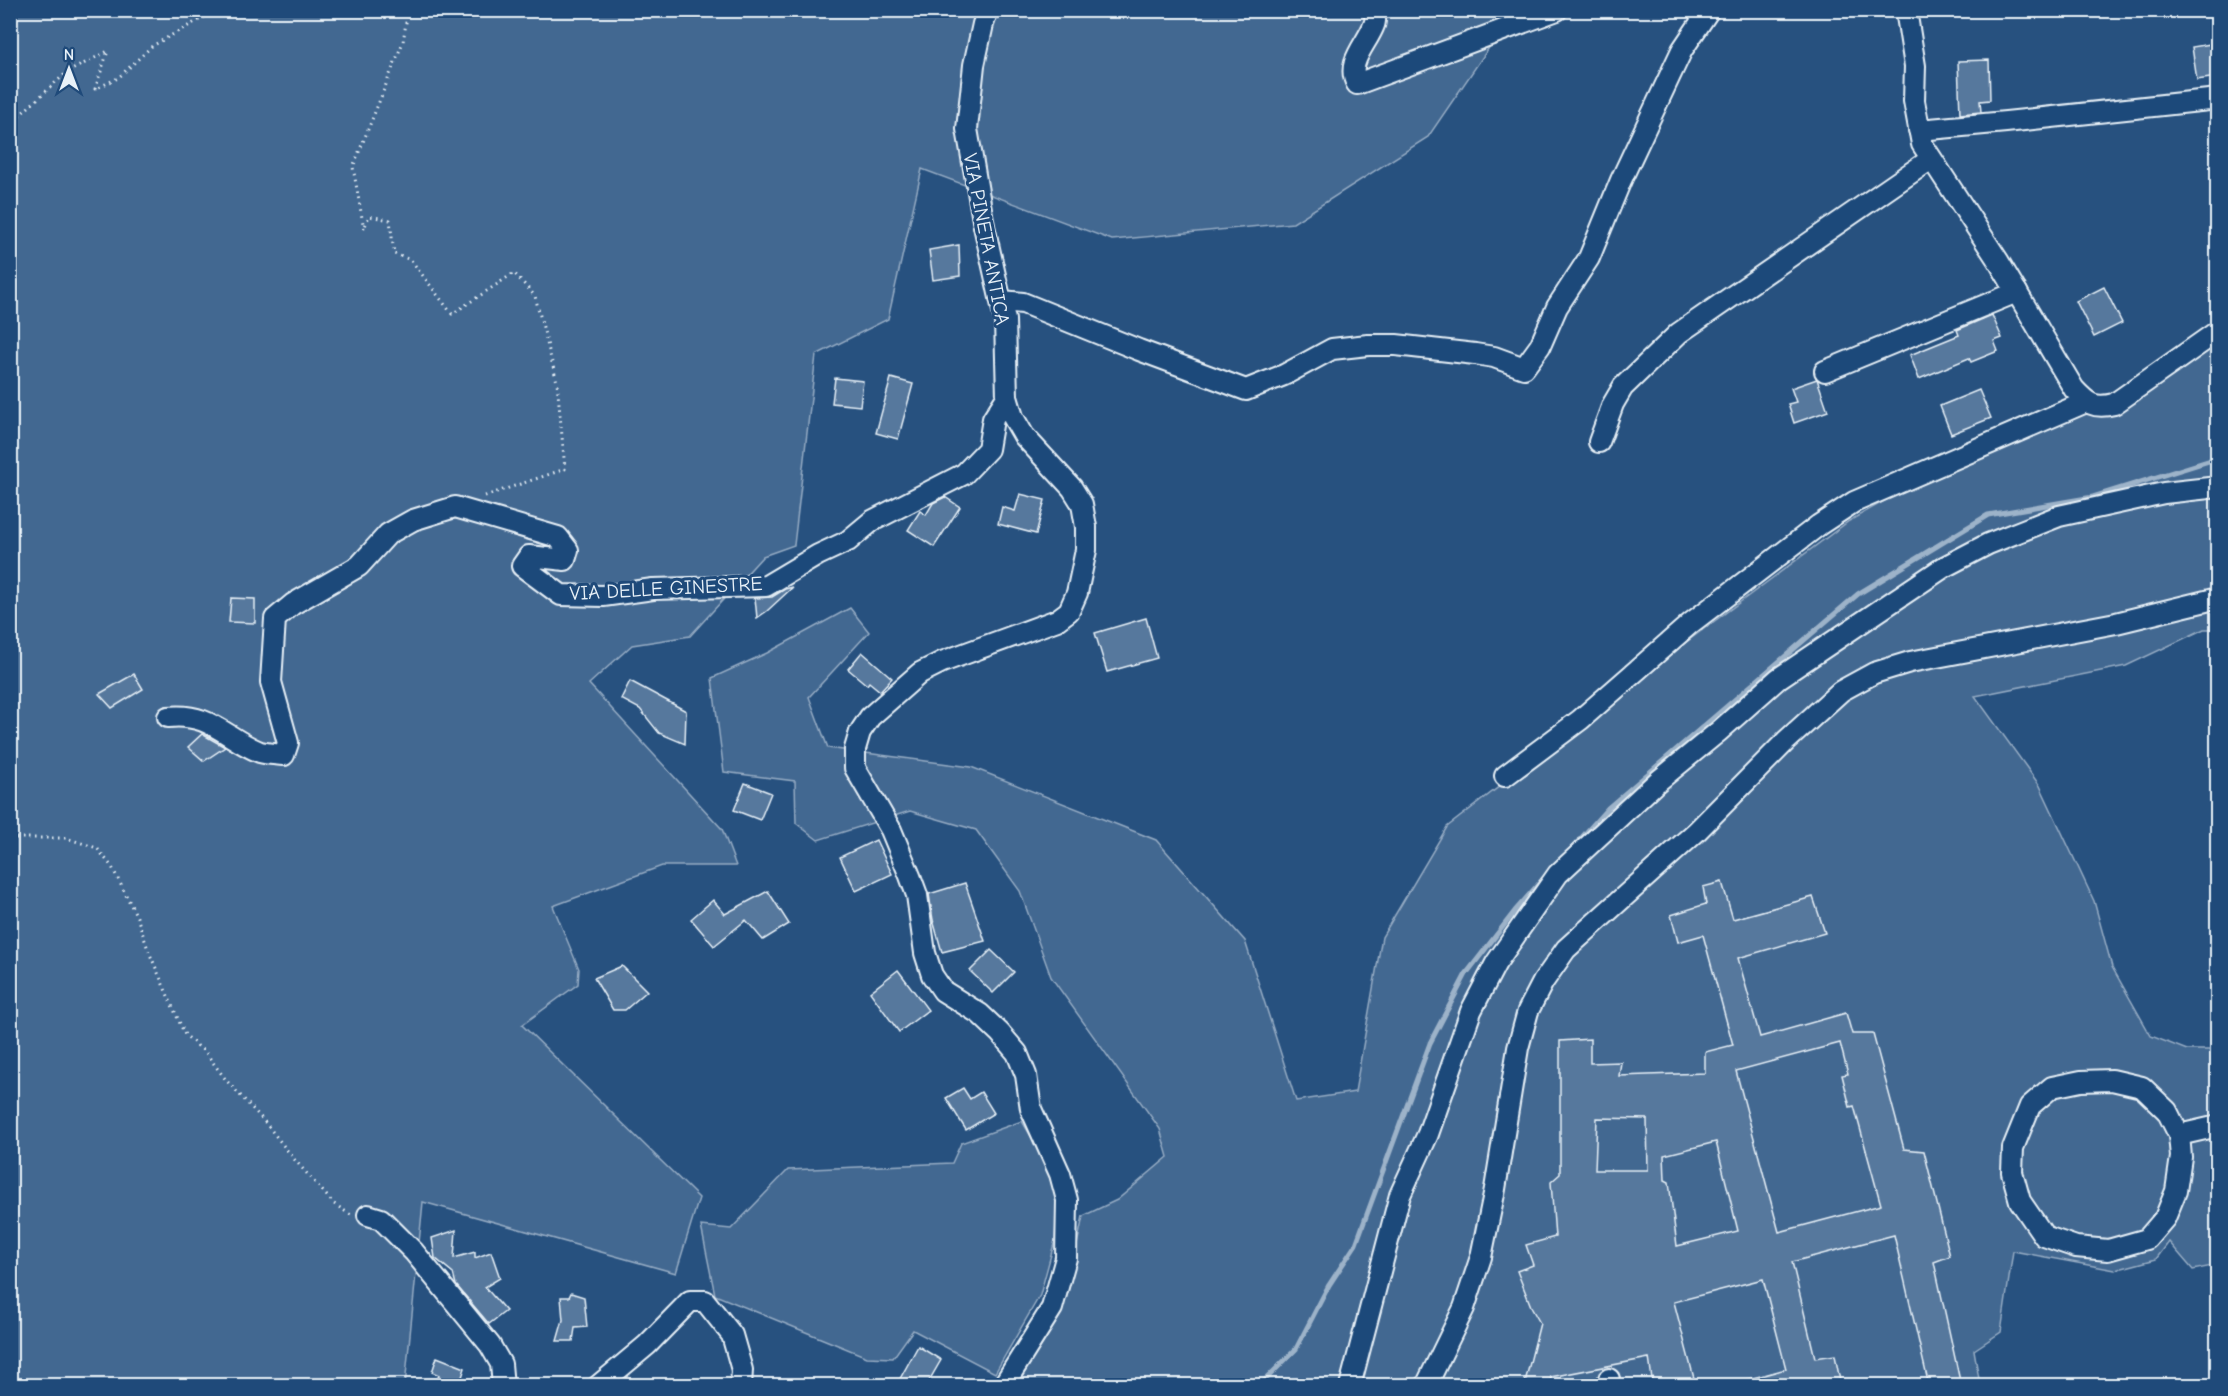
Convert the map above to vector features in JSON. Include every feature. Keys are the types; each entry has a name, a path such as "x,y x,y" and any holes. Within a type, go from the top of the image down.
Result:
{"street":[{"name":"VIA PINETA ANTICA","path":"988,10 975,65 967,129 984,226 1005,320 1007,397 1013,417 1024,436 1072,488 1082,504 1086,527 1086,549 1077,593 1069,611 1057,620 942,662 920,673 870,717 860,732 855,749 855,768 891,830 910,876 917,895 925,953 932,975 943,992 980,1014 1017,1053 1026,1075 1030,1109 1060,1174 1067,1200 1066,1258 1052,1308 1003,1386"},
{"path":"1375,10 1375,23 1354,63 1354,78 1357,84 1557,10"},
{"path":"1002,301 1023,303 1179,366 1246,390 1284,375 1332,349 1368,345 1407,346 1475,354 1494,357 1524,368 1540,346 1557,307 1589,258 1620,180 1682,50 1709,10"},
{"path":"1906,10 1915,66 1914,101 1922,144 2017,292 2074,389 2086,402 2100,407 2114,404 2217,331"},
{"path":"1919,130 2217,99"},
{"path":"1599,442 1613,404 1623,387 1679,333 1931,159"},
{"path":"1825,371 2017,292"},
{"name":"VIA DELLE GINESTRE","path":"455,507 558,537 568,550 565,560 529,556 522,567 561,595 603,596 653,589 765,586 818,555 848,541 872,521 964,474 988,449 993,419 1007,397"},
{"path":"1505,776 1598,706 1683,629 1819,525 1854,502 2086,402"},
{"path":"1350,1386 1400,1195 1428,1134 1471,1011 1496,963 1558,874 1656,782 1718,732 1779,678 1944,567 1988,544 2059,516 2164,493 2217,487"},
{"path":"168,717 183,715 201,719 263,753 284,755 288,743 271,682 275,619 293,604 359,566 388,534 413,520 455,507"},
{"path":"1426,1386 1464,1308 1481,1257 1495,1190 1518,1048 1528,1011 1543,982 1566,949 1696,832 1786,741 1841,691 1874,672 1910,662 2116,623 2217,598"},
{"path":"2112,1080 2142,1087 2167,1111 2179,1135 2181,1157 2176,1191 2165,1218 2146,1239 2108,1250 2076,1247 2044,1236 2020,1201 2012,1172 2013,1148 2030,1106 2052,1087 2081,1081 2112,1080"},
{"path":"2179,1135 2217,1126"},
{"path":"368,1215 381,1219 414,1252 490,1345 501,1364 503,1386"},
{"path":"598,1386 647,1345 690,1301 705,1301 732,1335 742,1370 741,1386"}],"path":[{"path":"10,124 66,73 108,51 95,89 118,78 152,46 217,10"},
{"path":"408,10 403,42 353,166 364,229 369,216 390,220 394,254 411,260 452,314 514,273 535,296 558,393 564,469 455,507"},
{"path":"10,838 66,838 97,848 112,867 137,917 149,952 185,1035 206,1053 226,1080 334,1204 350,1215 368,1215"}],"shaded area":[{"path":"10,11 1514,11 1428,137 1293,223 1112,240 922,169 888,319 816,355 794,545 763,556 690,636 632,645 589,684 722,829 736,866 662,866 553,906 579,969 578,984 522,1025 699,1198 676,1273 423,1202 405,1386 11,1385"},
{"path":"2217,341 2217,629 2204,629 2126,666 1975,696 2040,786 2094,901 2112,967 2151,1036 2187,1050 2217,1050 2217,1265 2193,1270 2169,1242 2156,1259 2115,1270 2013,1251 2001,1332 1974,1350 1980,1385 1011,1385 1069,1284 1083,1216 1117,1200 1168,1157 1160,1129 1051,977 1020,891 976,830 910,811 818,840 796,823 795,781 724,772 712,678 767,653 850,608 869,632 809,697 828,748 971,767 1156,840 1245,941 1296,1101 1355,1092 1382,937 1447,827 1681,646 1849,521 1911,486 2083,413 2105,415"},
{"path":"1022,1121 1051,1170 1057,1206 1055,1240 1040,1295 995,1373 913,1330 893,1358 867,1357 715,1295 701,1226 731,1229 788,1170 952,1163 961,1143"}],"building":[{"path":"2217,43 2217,77 2197,80 2192,47"},
{"path":"1989,60 1990,100 1980,101 1981,112 1960,114 1958,61"},
{"path":"959,245 960,276 933,280 929,250"},
{"path":"2104,287 2122,323 2094,337 2076,301"},
{"path":"1992,315 2002,338 1994,341 1998,351 1971,362 1969,358 1919,379 1910,355 1959,335 1957,330"},
{"path":"835,378 863,381 860,406 832,403"},
{"path":"891,378 913,384 898,439 876,433"},
{"path":"1817,379 1828,411 1794,423 1788,404 1796,402 1791,388"},
{"path":"1979,390 1991,418 1951,434 1940,406"},
{"path":"1020,494 1045,500 1036,534 998,524 1002,507 1015,511"},
{"path":"945,497 960,507 934,547 908,530 920,511 926,515 933,503"},
{"path":"793,587 757,618 755,598 772,597"},
{"path":"231,598 255,599 255,623 229,622"},
{"path":"1146,618 1157,658 1107,672 1095,633"},
{"path":"862,652 892,678 880,691 869,682 867,685 848,669"},
{"path":"134,674 143,689 112,708 99,694"},
{"path":"630,681 686,711 685,744 659,733 640,709 621,699"},
{"path":"202,734 225,747 204,761 188,747"},
{"path":"745,783 771,793 760,820 734,810"},
{"path":"876,840 892,874 856,891 840,857"},
{"path":"1722,882 1733,919 1813,897 1825,933 1738,958 1760,1037 1846,1013 1852,1034 1873,1034 1904,1149 1924,1151 1950,1256 1934,1262 1960,1381 1929,1386 1894,1235 1792,1262 1815,1358 1835,1355 1841,1386 1742,1386 1742,1381 1786,1369 1763,1279 1674,1302 1696,1386 1653,1386 1649,1358 1551,1377 1549,1386 1524,1386 1540,1323 1517,1271 1533,1265 1526,1245 1555,1237 1551,1182 1560,1174 1560,1041 1590,1039 1590,1063 1621,1062 1619,1076 1705,1073 1705,1052 1733,1045 1703,935 1678,942 1671,915 1706,904 1703,887","holes":["1840,1043 1848,1074 1842,1075 1850,1107 1854,1106 1881,1205 1779,1232 1736,1071","1597,1118 1647,1119 1648,1170 1595,1170","1716,1142 1738,1231 1677,1246 1669,1182 1665,1180 1664,1155"]},
{"path":"965,883 985,941 942,952 929,894"},
{"path":"768,891 789,924 763,940 746,920 714,946 691,919 713,900 725,914"},
{"path":"991,950 1014,972 993,993 970,971"},
{"path":"622,966 647,991 625,1010 613,1010 594,978"},
{"path":"898,970 928,1010 899,1032 870,992"},
{"path":"963,1088 970,1099 981,1092 994,1113 966,1130 946,1098"},
{"path":"456,1230 454,1258 475,1252 475,1258 491,1252 500,1278 485,1287 506,1311 489,1324 456,1285 453,1273 435,1258 432,1238"},
{"path":"571,1293 584,1297 587,1327 575,1328 573,1341 557,1341 563,1320 561,1297 569,1297"},
{"path":"918,1346 941,1360 926,1386 896,1386"},
{"path":"437,1357 465,1368 459,1386 435,1386 439,1375 432,1372"}],"waterway":[{"path":"1568,853 1608,808 1858,594 1988,515 2093,497 2218,458"},
{"path":"1259,1386 1296,1349 1329,1285 1356,1244 1430,1043 1466,974 1543,879"}]}
